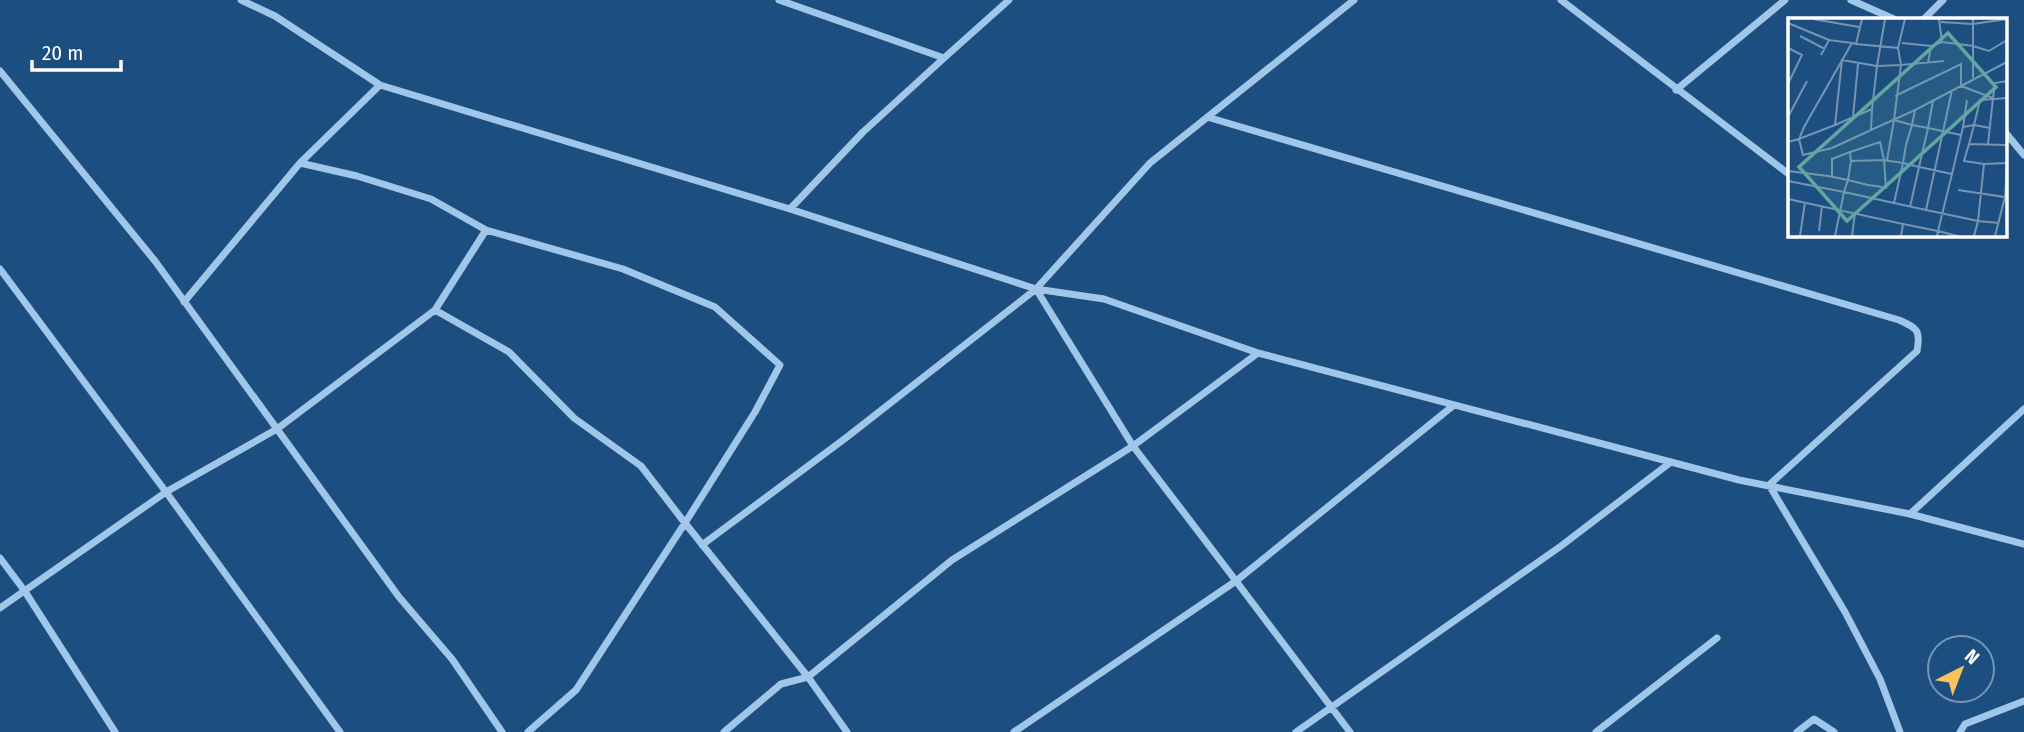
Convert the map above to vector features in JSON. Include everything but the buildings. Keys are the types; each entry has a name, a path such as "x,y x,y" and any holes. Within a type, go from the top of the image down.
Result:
{"street":[{"path":"241,0 275,16 380,85 790,209 1036,289 1104,299 1258,353 1671,462 1910,514 2024,544"},
{"path":"779,0 944,58"},
{"path":"790,209 863,132 1009,0"},
{"path":"702,545 847,437 1036,289 1150,163 1354,0"},
{"path":"1562,0 1788,173"},
{"path":"1676,90 1785,0"},
{"path":"1851,0 1892,18"},
{"path":"1925,18 1943,0"},
{"path":"0,71 155,261 399,597 452,659 502,732"},
{"path":"184,302 300,163 380,85"},
{"path":"1207,117 1899,320 1915,327 1920,337 1917,351 1769,485"},
{"path":"2007,134 2024,155"},
{"path":"300,163 357,176 431,200 486,230 624,269 715,307 780,365 755,412 576,690 528,732"},
{"path":"0,608 166,492 276,429 435,310 486,230"},
{"path":"0,269 340,732"},
{"path":"1036,289 1133,446 1350,732"},
{"path":"435,310 509,352 574,418 642,466 808,677 847,732"},
{"path":"724,732 781,684 808,677 952,560 1133,446 1258,353"},
{"path":"1014,732 1237,581 1454,405"},
{"path":"1910,514 2024,409"},
{"path":"1296,732 1561,546 1671,462"},
{"path":"1769,485 1845,612 1880,679 1900,732"},
{"path":"0,558 24,590 113,729 104,732"},
{"path":"1596,732 1717,638"},
{"path":"1960,732 1965,724 2024,701"},
{"path":"1797,732 1814,719 1834,732"}]}
